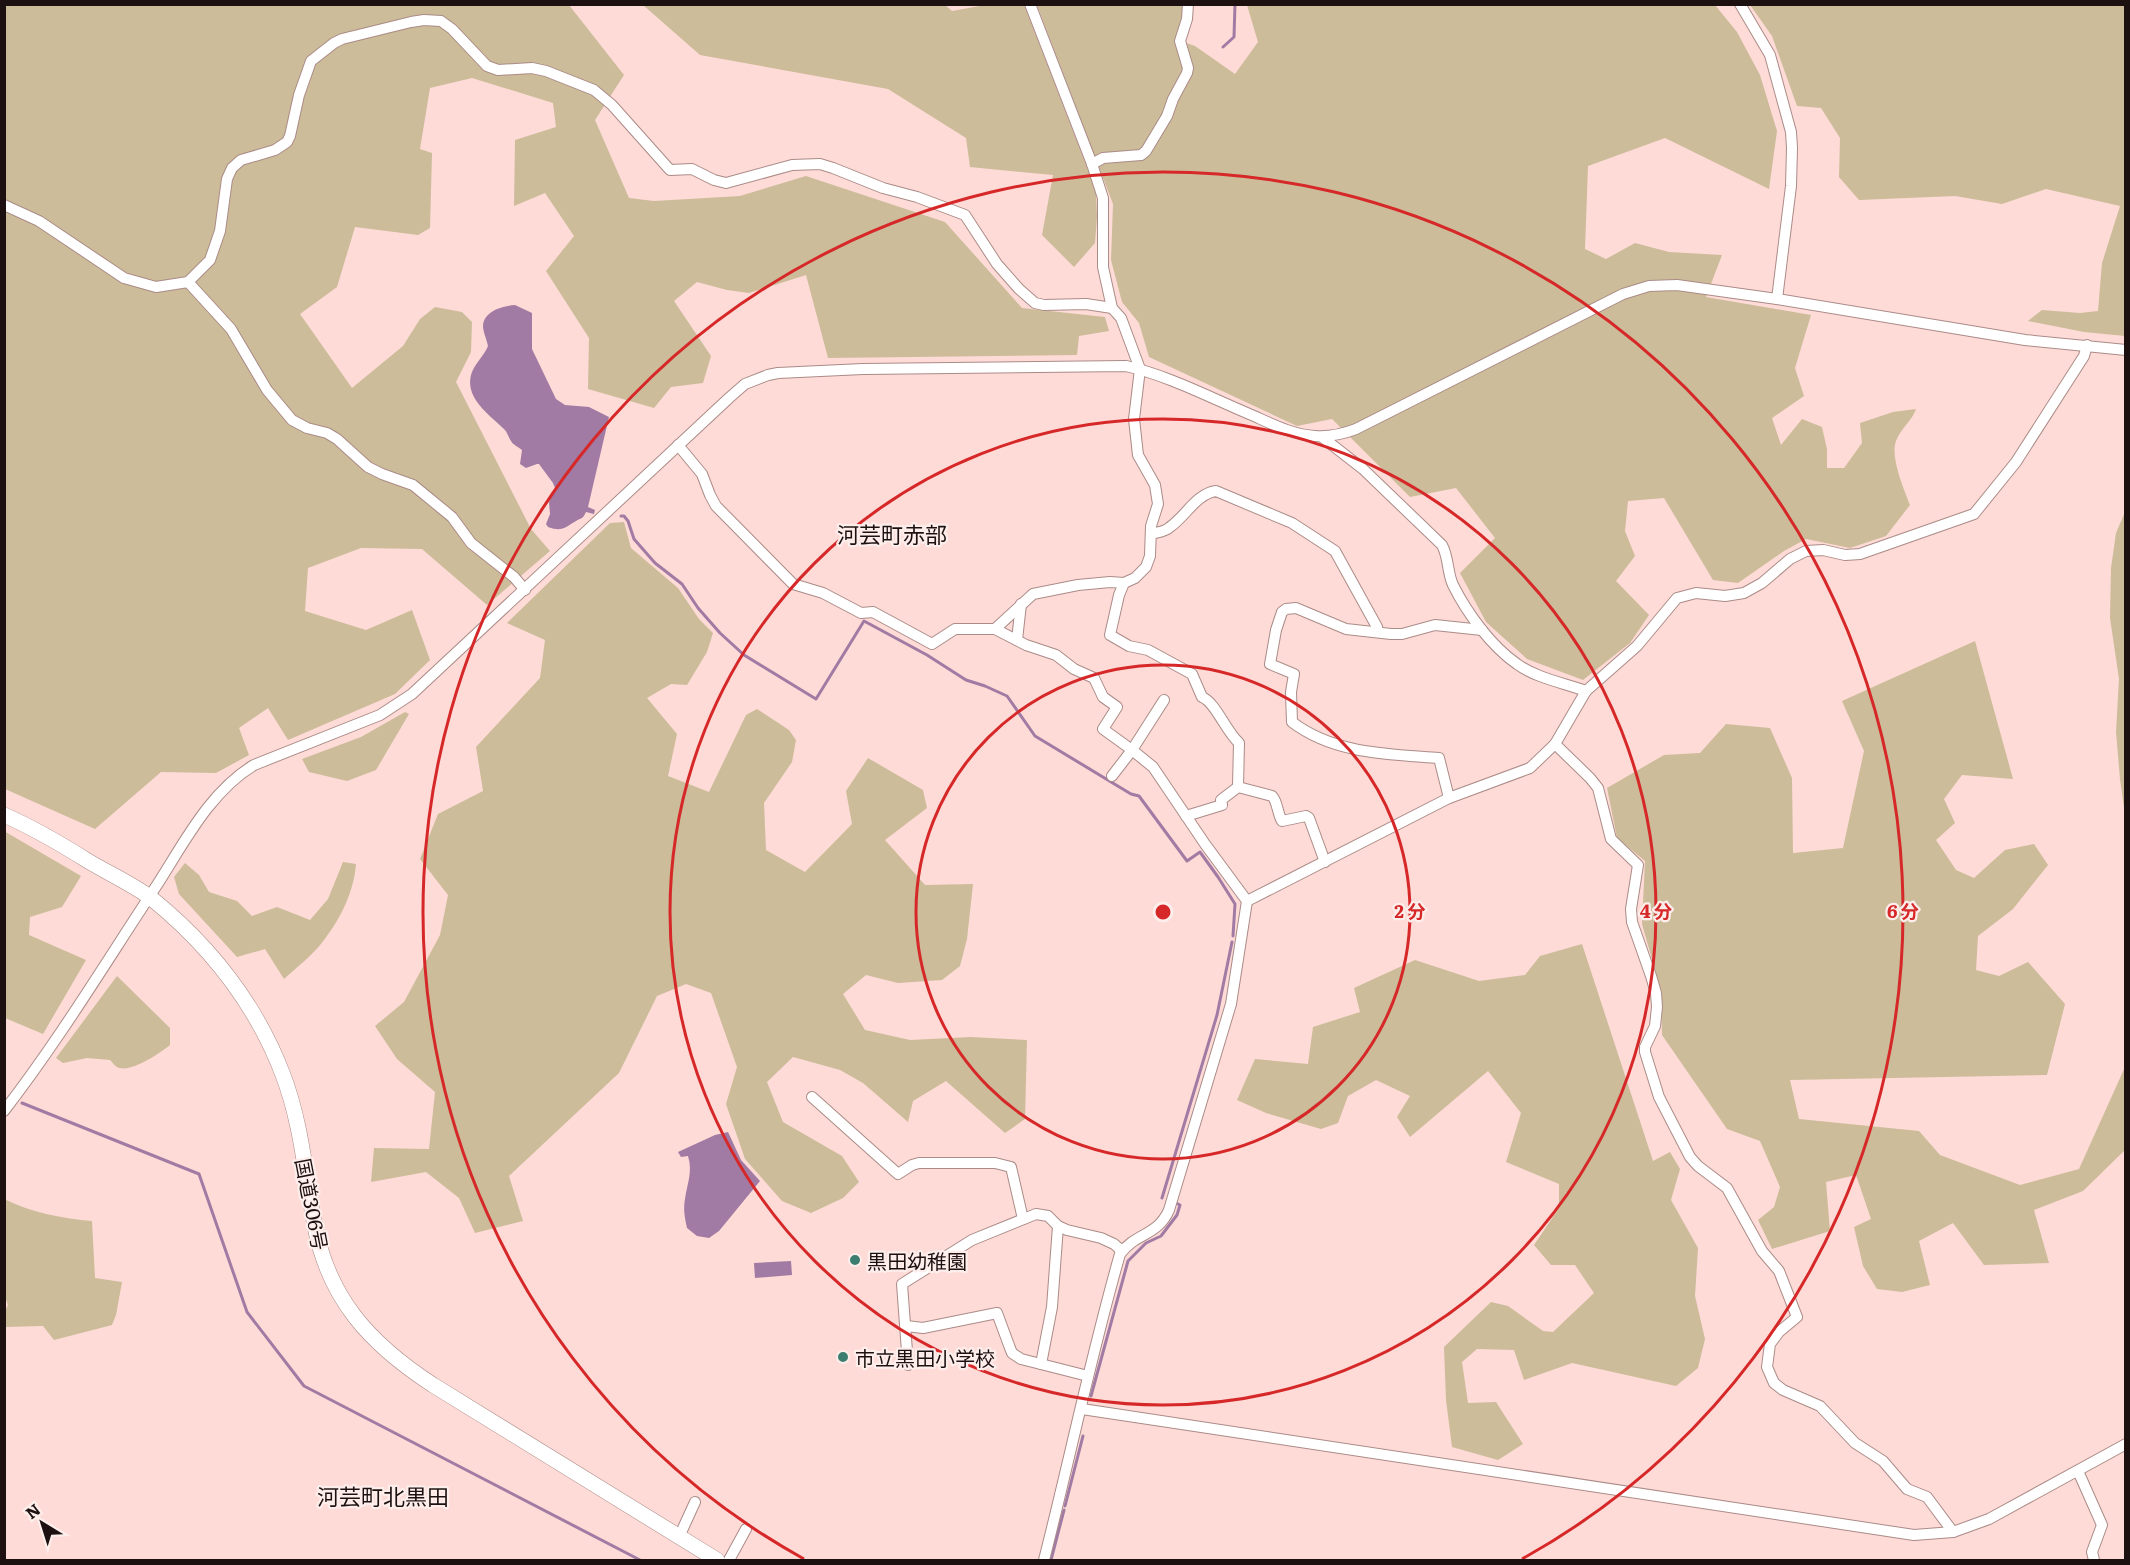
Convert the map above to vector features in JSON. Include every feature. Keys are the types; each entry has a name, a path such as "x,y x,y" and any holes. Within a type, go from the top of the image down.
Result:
{"highway":[{"name":"国道306号","path":"4,815 32,827 149,897 184,928 226,974 244,999 270,1044 295,1112 314,1223 333,1284 353,1316 380,1345 408,1369 717,1560"}],"street":[{"path":"995,629 1033,594 1110,582 1124,583 1135,578 1146,567 1150,556 1151,526 1158,498 1155,485 1138,455 1134,419 1140,369 1121,318 1112,308 1103,267 1103,198 1030,4"},
{"path":"1092,164 1103,158 1141,155 1151,143 1167,116 1188,68 1180,41 1187,19 1188,4"},
{"path":"1740,4 1770,55 1791,132 1791,186 1777,299"},
{"path":"4,205 39,221 124,278 156,287 188,282 210,260 220,231 227,178 232,168 242,160 275,150 287,142 299,95 311,61 342,39 385,27 424,20 446,24 487,66 498,70 532,68 546,71 594,90 612,105 670,170 692,169 726,183 792,165 820,164 833,168 883,188 939,204 965,215 991,256 1019,289 1035,303 1044,305 1086,304 1112,308"},
{"path":"188,282 231,329 267,390 292,420 337,439 368,467 412,485 452,517 471,543 514,578 525,590"},
{"path":"4,1110 48,1049 227,784 239,774 266,759 381,716 412,694 745,384 768,375 863,369 1126,366 1140,369 1281,428 1322,437 1345,434 1574,318 1635,290 1664,284 1777,299 2003,337 2126,350"},
{"path":"1247,901 1449,798 1530,768 1555,744 1586,691 1637,646 1672,602 1683,595 1696,592 1725,596 1744,593 1762,583 1790,558 1806,551 1822,550 1853,555 1974,514 2016,462 2084,356 2086,345"},
{"path":"1322,437 1363,469 1443,545 1454,586 1475,621 1517,664 1586,691"},
{"path":"678,445 702,474 716,506 793,584 823,593 861,613 873,612 932,644 955,629 995,629 1056,655 1074,669 1094,678 1103,697 1117,707 1103,729 1153,767 1227,876 1247,901 1231,1004 1169,1210 1158,1227 1132,1241 1122,1251 1088,1376 1044,1560"},
{"path":"1151,534 1167,529 1198,500 1209,492 1216,491 1292,523 1335,551 1378,632"},
{"path":"1124,583 1110,634 1129,646 1148,650 1163,657 1192,674 1202,697 1207,699 1226,730 1239,742 1238,788"},
{"path":"1017,640 1021,604"},
{"path":"1449,798 1439,758 1382,753 1329,743 1292,722 1291,692 1294,674 1270,664 1276,630 1282,612 1296,608 1346,629 1391,634 1402,634 1435,625 1482,630"},
{"path":"1112,776 1132,750 1164,700"},
{"path":"1555,744 1598,788 1611,839 1638,865 1631,909 1632,922 1656,993 1655,1026 1645,1052 1659,1097 1690,1157 1727,1188 1762,1251 1779,1271 1795,1309 1797,1317 1779,1332 1770,1344 1767,1361 1770,1377 1783,1390 1820,1406 1856,1443 1883,1461 1907,1489 1927,1497 1953,1532"},
{"path":"1186,816 1222,805 1221,800 1238,788 1272,796 1282,821 1306,816 1308,818 1324,862"},
{"path":"812,1097 898,1174 919,1163 1010,1165 1023,1219"},
{"path":"908,1365 902,1284 972,1240 1023,1219 1042,1214 1048,1216 1058,1226 1101,1238 1122,1251"},
{"path":"1041,1364 1052,1307 1058,1226"},
{"path":"906,1326 923,1328 997,1313 1012,1353 1021,1359 1088,1376"},
{"path":"1082,1408 1914,1535 1953,1532 1989,1519 2126,1444"},
{"path":"2078,1471 2102,1525 2092,1551 2094,1560"},
{"path":"679,1537 694,1502"},
{"path":"729,1560 746,1529"}],"shaded area":[{"path":"944,4 952,11 985,5 1024,5 1096,191 1095,243 1074,267 1042,235 1053,175 970,167 966,138 888,89 700,55 643,5"},
{"path":"5,5 569,5 624,75 595,120 629,198 654,201 740,196 806,176 945,222 1022,308 1105,317 1109,331 1079,336 1077,355 828,358 806,275 749,293 697,282 674,301 711,356 703,383 671,387 654,408 588,389 589,338 546,271 574,236 545,193 514,206 515,140 556,127 553,103 472,78 430,88 420,149 432,153 430,228 418,235 355,227 337,287 300,314 352,388 403,346 420,319 435,307 462,312 472,322 471,352 456,382 531,529 550,551 487,605 422,549 361,548 308,568 305,611 366,630 412,610 430,660 395,694 288,740 268,708 239,728 249,755 216,773 161,772 95,829 5,789"},
{"path":"1037,5 1185,5 1186,10 1175,39 1195,46 1235,74 1258,42 1247,5 1715,5 1737,32 1760,75 1777,131 1769,189 1665,138 1588,166 1585,249 1606,259 1635,243 1669,252 1722,255 1706,297 1811,315 1795,368 1804,396 1772,418 1781,445 1802,419 1822,427 1827,449 1827,468 1844,468 1862,443 1860,423 1893,412 1916,409 1898,437 1895,448 1898,473 1910,505 1886,536 1850,548 1806,539 1784,551 1738,583 1713,580 1664,498 1628,501 1625,531 1635,556 1616,581 1649,615 1630,643 1583,680 1527,659 1486,622 1460,573 1495,538 1456,488 1410,497 1332,419 1297,426 1149,357 1139,323 1122,302 1111,260 1113,204"},
{"path":"1750,5 2125,5 2125,336 2084,332 2028,321 2042,310 2080,313 2098,311 2102,263 2120,206 2046,189 2002,204 1955,196 1859,200 1839,177 1840,138 1821,108 1797,106 1772,36"},
{"path":"515,305 532,313 532,349 556,399 565,405 589,407 609,417 588,507 595,510 594,514 586,512 582,518 560,529 548,527 546,524 550,514 549,502 555,488 553,483 539,464 526,468 520,464 522,450 480,406 470,384 472,371 488,346 483,328 484,321 495,310"},
{"path":"2125,512 2125,815 2116,732 2119,679 2110,618 2111,568 2116,533"},
{"path":"624,522 631,548 678,588 699,619 713,633 707,652 687,685 671,684 647,698 677,734 668,776 709,792 746,715 757,709 789,730 796,740 792,762 764,803 766,850 805,872 852,824 846,791 868,758 923,790 927,808 885,840 925,885 973,884 967,939 960,966 942,980 898,983 866,975 843,994 865,1030 910,1040 971,1037 1027,1040 1025,1119 1005,1133 946,1081 913,1101 908,1122 863,1083 840,1070 793,1057 767,1082 783,1122 842,1156 859,1182 843,1198 811,1213 782,1201 745,1159 726,1104 737,1067 711,993 686,984 657,996 619,1073 509,1176 523,1221 475,1233 459,1198 426,1172 371,1182 374,1148 429,1149 435,1092 397,1059 375,1026 404,1002 440,935 448,895 420,859 438,814 483,791 476,747 540,678 545,640 507,623 610,523"},
{"path":"1975,641 2013,779 1962,775 1944,799 1955,823 1936,840 1956,870 1974,878 2005,850 2034,844 2048,865 2013,909 1978,936 1976,970 1999,976 2028,962 2065,1004 2047,1075 1790,1080 1799,1119 1919,1131 1940,1155 2020,1185 2079,1169 2125,1067 2125,1150 2083,1191 2034,1210 2049,1263 1984,1265 1953,1223 1919,1241 1930,1285 1902,1292 1877,1289 1863,1266 1854,1227 1871,1219 1856,1175 1826,1182 1830,1231 1772,1249 1758,1220 1774,1207 1780,1187 1760,1141 1727,1129 1662,1035 1661,991 1642,924 1645,861 1617,838 1607,788 1664,755 1700,753 1726,724 1770,728 1792,778 1793,853 1843,848 1864,751 1842,701"},
{"path":"405,712 409,714 376,770 347,781 309,772 302,759 361,737"},
{"path":"4,831 81,876 62,907 30,917 29,935 86,960 43,1034 5,1018"},
{"path":"343,862 356,864 353,884 341,913 320,945 284,979 265,949 237,957 179,894 174,877 185,863 199,875 209,892 237,901 252,916 277,907 310,920 328,899"},
{"path":"1582,944 1653,1161 1670,1152 1680,1169 1671,1200 1698,1248 1695,1296 1705,1339 1698,1368 1676,1386 1572,1363 1524,1380 1514,1350 1477,1349 1462,1362 1468,1403 1496,1402 1523,1444 1498,1460 1452,1447 1446,1400 1444,1347 1491,1302 1508,1306 1543,1331 1553,1332 1594,1293 1575,1265 1551,1265 1534,1245 1559,1208 1559,1184 1506,1162 1521,1113 1488,1071 1410,1137 1397,1117 1410,1096 1376,1080 1348,1096 1338,1123 1321,1129 1266,1113 1237,1100 1255,1059 1308,1064 1313,1027 1360,1012 1354,988 1415,960 1479,981 1525,975 1540,956"},
{"path":"117,976 170,1028 170,1045 145,1062 129,1068 117,1067 110,1060 87,1058 63,1063 56,1058"},
{"path":"728,1132 741,1160 760,1181 719,1231 709,1238 697,1236 687,1228 684,1214 690,1173 688,1156 681,1157 678,1152 715,1135"},
{"path":"4,1199 47,1214 92,1221 95,1278 122,1282 112,1325 54,1340 43,1326 5,1327 5,1311 8,1305 4,1294"},
{"path":"791,1261 792,1275 755,1278 754,1263"}],"waterway":[{"path":"1223,47 1234,37 1235,4"},
{"path":"621,516 628,521 634,539 655,563 682,584 698,608 720,633 744,655 816,699 864,621 927,655 966,680 1007,696 1035,736 1131,794 1139,796 1187,861 1200,852 1235,904 1233,936"},
{"path":"1162,1198 1217,1015 1232,942"},
{"path":"22,1103 199,1174 247,1312 304,1386 640,1560"},
{"path":"1091,1396 1128,1261 1146,1243 1161,1236 1177,1215 1180,1205 1176,1203"},
{"path":"1065,1506 1083,1436"},
{"path":"1051,1560 1064,1510"}],"place":[{"name":"黒田幼稚園","path":"855,1260"},
{"name":"市立黒田小学校","path":"843,1357"}],"district":[{"name":"河芸町赤部","path":"892,533"},
{"name":"河芸町北黒田","path":"383,1495"}]}
